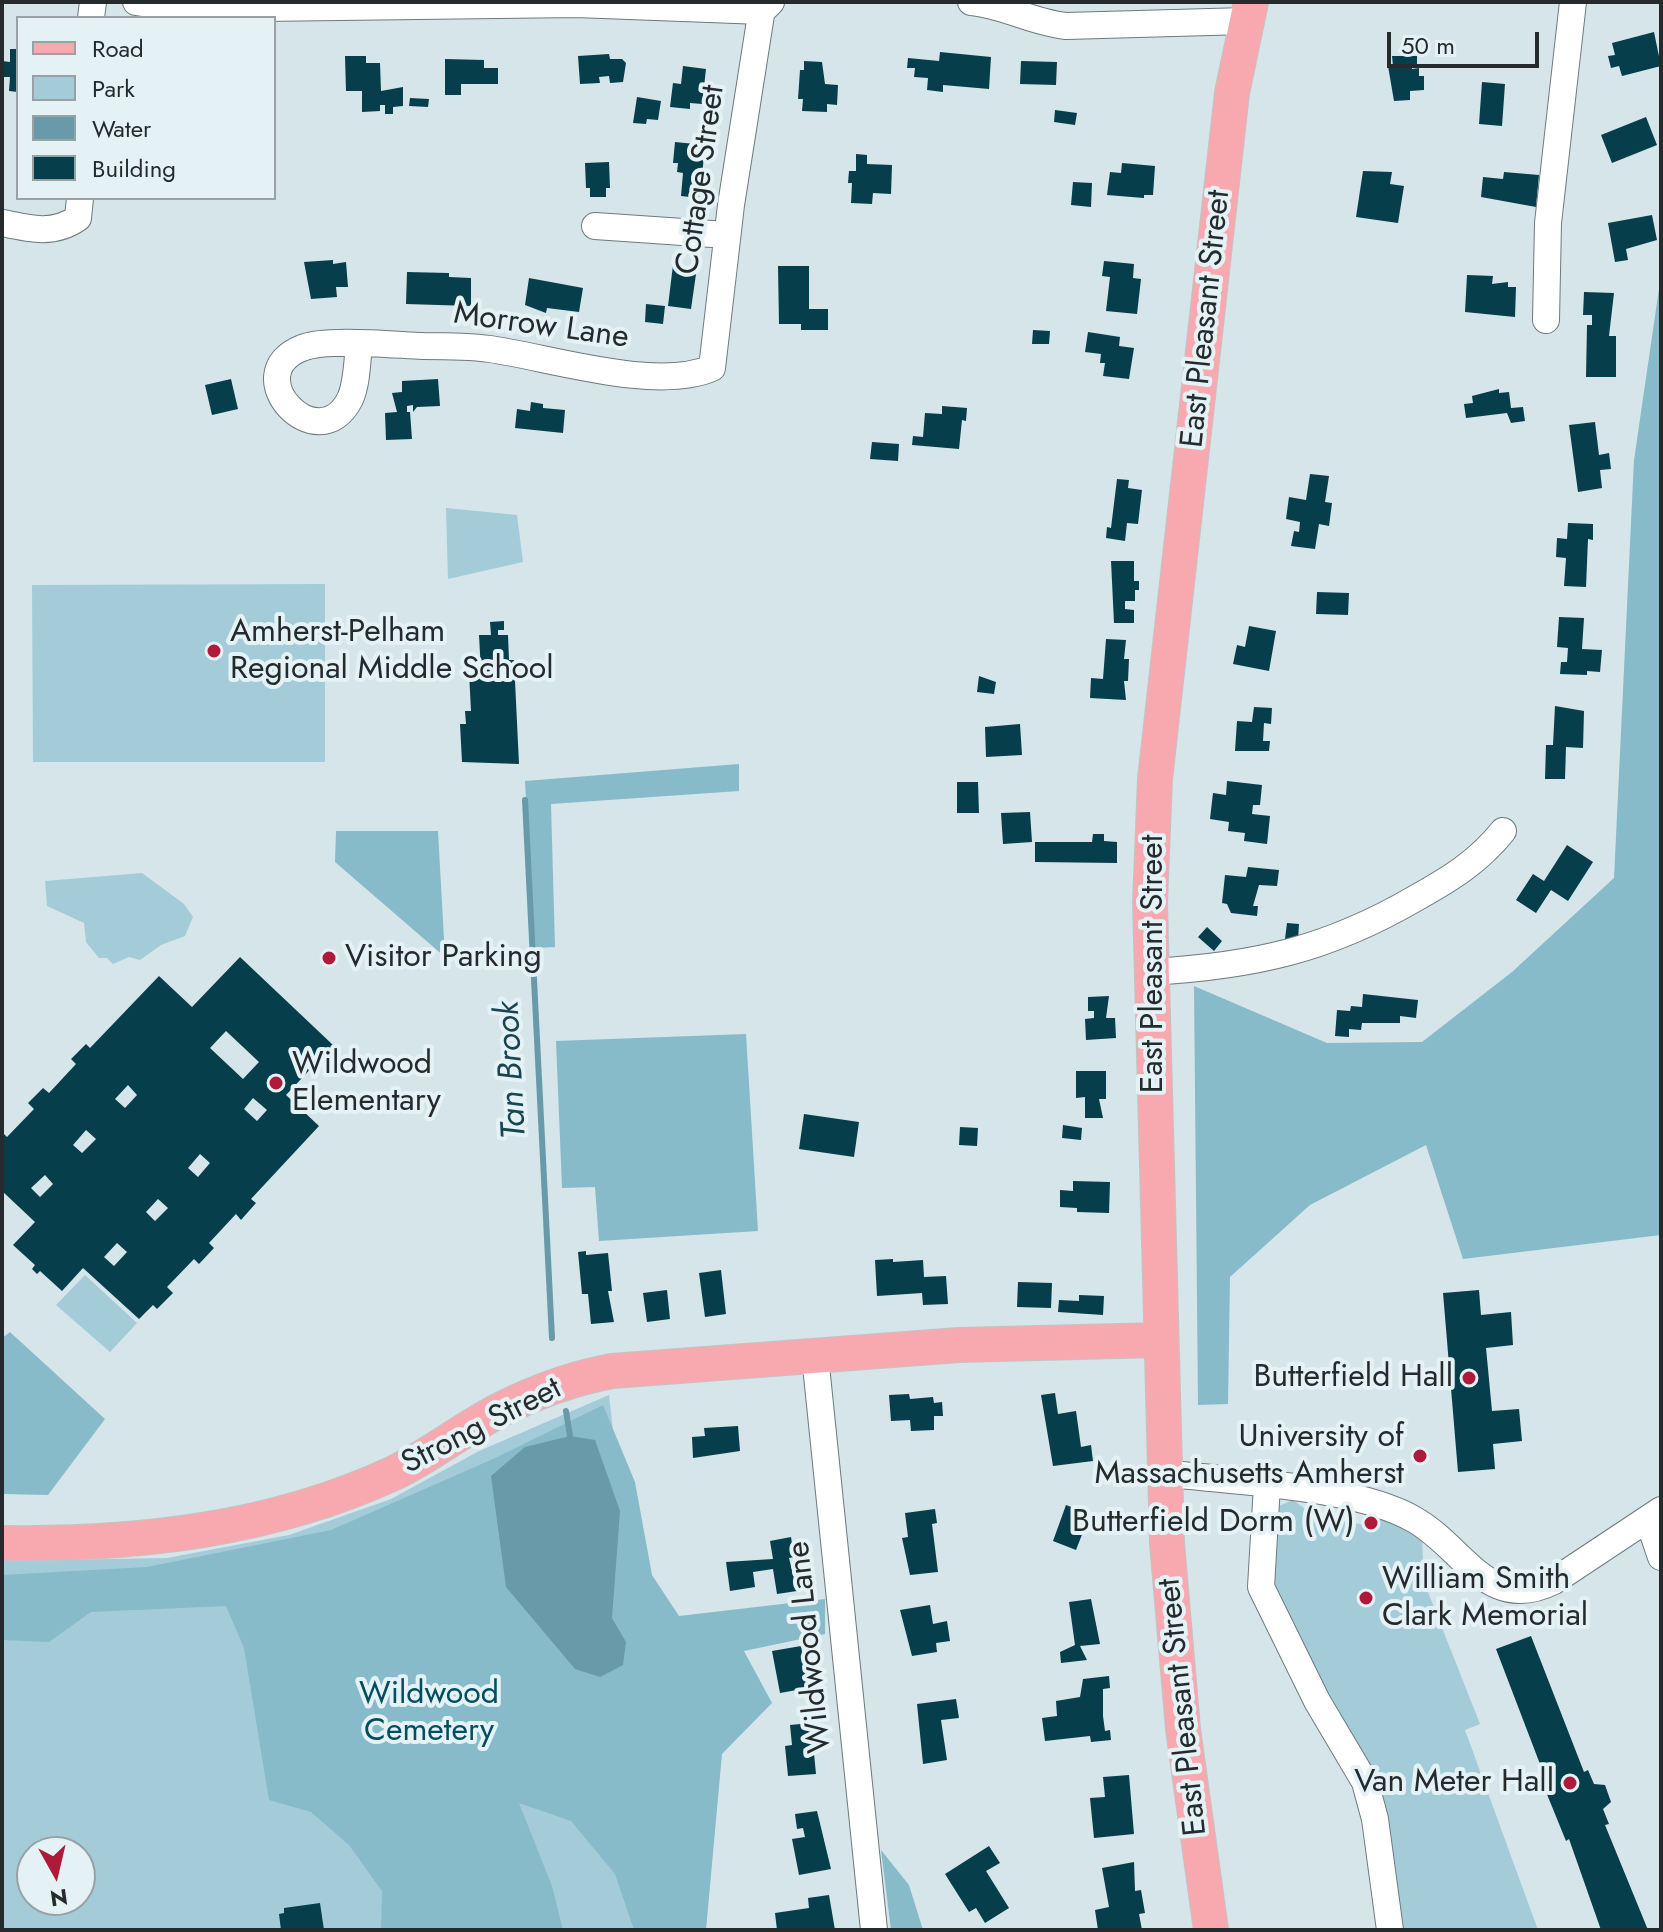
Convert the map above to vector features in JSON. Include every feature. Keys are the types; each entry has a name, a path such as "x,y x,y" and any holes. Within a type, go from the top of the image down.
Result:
{"main road":[{"name":"East Pleasant Street","path":"1211,1930 1183,1729 1163,1473 1150,903 1155,779 1232,93 1248,11"},
{"name":"Strong Street","path":"2,1543 130,1539 258,1520 330,1498 395,1472 504,1408 559,1384 641,1367 974,1345 1160,1340"}],"street":[{"path":"136,2 181,9 765,5"},
{"path":"971,2 999,6 1037,22 1066,26 1248,11"},
{"path":"1546,320 1548,223 1573,2"},
{"name":"Cottage Street","path":"712,368 727,235 765,5"},
{"path":"3,223 52,230 67,226 78,218 80,200"},
{"path":"595,226 727,235"},
{"name":"Morrow Lane","path":"359,345 488,349 659,377 696,375 712,368"},
{"path":"1151,972 1227,966 1303,951 1347,935 1450,879 1482,857 1503,831"},
{"name":"Wildwood Lane","path":"815,1356 874,1930"},
{"path":"1163,1473 1346,1498 1406,1515 1434,1532 1485,1579 1510,1591 1538,1589 1554,1581 1655,1515 1661,1557"},
{"path":"1267,1485 1261,1587 1317,1701 1365,1782 1375,1819 1390,1930"}],"green space":[{"path":"1661,275 1661,1235 1463,1259 1426,1145 1310,1205 1230,1277 1228,1404 1198,1405 1194,986 1327,1043 1422,1042 1512,972 1614,878 1634,460"},
{"path":"446,508 517,515 523,562 448,579"},
{"path":"325,584 325,762 33,762 32,585"},
{"path":"739,764 739,791 551,804 555,947 534,948 525,781"},
{"path":"336,831 438,831 445,957 335,862"},
{"path":"142,873 184,904 193,917 185,936 161,945 140,960 129,957 113,964 107,958 99,958 86,942 84,923 47,906 45,881"},
{"path":"746,1034 758,1231 599,1241 595,1187 562,1188 556,1041"},
{"path":"85,1275 137,1323 110,1352 56,1305"},
{"path":"10,1332 105,1419 48,1495 2,1494 2,1338"},
{"name":"Wildwood Cemetery","path":"609,1395 670,1930 2,1930 2,1561 167,1558 289,1535 391,1499 479,1451"},
{"name":"Wildwood Cemetery","path":"603,1405 635,1482 652,1575 679,1616 825,1599 825,1634 744,1651 772,1703 722,1754 706,1930 634,1930 615,1874 571,1821 519,1803 552,1886 563,1930 381,1930 382,1891 349,1845 311,1812 269,1800 244,1648 226,1606 91,1612 49,1642 2,1640 2,1575 147,1567 331,1530 493,1459"},
{"path":"1293,1500 1308,1511 1363,1525 1370,1521 1385,1521 1401,1526 1422,1539 1424,1582 1480,1724 1465,1730 1538,1930 1400,1930 1384,1814 1271,1587 1276,1507"},
{"path":"881,1850 909,1885 923,1930 891,1930"}],"water":[{"path":"570,1436 595,1440 620,1511 612,1618 626,1642 623,1665 600,1677 575,1669 506,1587 491,1476 525,1447"}],"building":[{"path":"1654,32 1661,66 1622,76 1619,66 1611,68 1608,56 1615,55 1612,43"},
{"path":"10,49 16,49 16,92 9,91 10,77 2,77 2,61 10,62"},
{"path":"940,52 991,57 989,89 943,85 943,92 927,90 928,78 914,77 915,68 907,68 908,58 939,61"},
{"path":"609,54 610,59 622,59 626,63 623,82 610,83 609,76 599,77 600,83 580,84 578,56"},
{"path":"345,56 366,56 366,63 380,63 381,91 403,87 403,106 393,107 393,114 385,114 385,105 380,105 380,111 362,112 362,91 346,91"},
{"path":"1392,56 1417,56 1417,64 1412,64 1412,69 1419,68 1419,76 1424,76 1424,90 1410,91 1410,100 1394,101 1388,66 1393,66"},
{"path":"445,59 484,60 484,68 498,68 498,84 461,84 461,95 445,95"},
{"path":"804,61 822,62 825,84 838,85 837,105 827,104 827,112 802,111 803,99 798,99 800,70 804,70"},
{"path":"1021,61 1057,62 1056,85 1020,84"},
{"path":"683,66 706,69 702,104 690,103 690,109 670,107 673,83 681,84"},
{"path":"1482,82 1505,84 1502,126 1479,124"},
{"path":"637,97 661,101 658,120 647,119 646,124 633,123"},
{"path":"410,98 429,99 428,107 409,106"},
{"path":"1055,110 1077,113 1075,125 1054,122"},
{"path":"1646,117 1657,145 1612,163 1601,135"},
{"path":"675,142 705,145 702,176 698,175 697,182 701,183 699,198 681,196 683,173 677,172 678,163 673,163"},
{"path":"856,154 867,155 867,164 892,165 891,194 873,193 872,204 851,203 849,171 856,171"},
{"path":"609,162 610,188 606,188 606,197 590,197 590,188 586,188 585,163"},
{"path":"1122,163 1155,166 1153,195 1144,195 1144,198 1107,195 1110,172 1121,173"},
{"path":"1363,171 1392,172 1390,184 1404,186 1398,223 1356,217"},
{"path":"1504,172 1539,175 1536,207 1481,197 1483,177 1503,179"},
{"path":"1073,182 1092,183 1091,207 1071,205"},
{"path":"1652,215 1657,240 1626,249 1628,260 1615,262 1608,223"},
{"path":"333,260 333,264 346,262 348,287 336,287 337,297 311,299 304,262"},
{"path":"1104,261 1134,264 1133,278 1141,279 1137,314 1106,311 1110,277 1102,276"},
{"path":"673,265 693,268 692,274 696,274 691,309 668,306"},
{"path":"778,266 809,266 809,309 828,309 828,330 801,330 801,324 779,324"},
{"path":"407,272 449,273 449,277 471,278 471,306 406,304"},
{"path":"1467,275 1493,276 1492,284 1508,282 1508,287 1516,287 1515,317 1465,312"},
{"path":"529,278 583,288 579,312 547,308 546,313 525,305"},
{"path":"1584,292 1614,293 1609,336 1616,336 1616,377 1586,377 1587,325 1592,325 1592,315 1583,315"},
{"path":"646,304 665,306 663,324 645,322"},
{"path":"1033,330 1050,331 1049,344 1032,344"},
{"path":"1088,332 1120,337 1119,346 1134,348 1129,379 1103,376 1105,363 1100,363 1101,354 1085,352"},
{"path":"231,379 238,409 212,415 205,385"},
{"path":"438,379 440,406 417,407 413,412 413,405 407,406 412,439 386,440 385,413 397,412 392,393 402,392 402,381"},
{"path":"1499,389 1499,393 1509,392 1511,408 1523,407 1525,421 1511,423 1507,413 1466,418 1464,404 1473,403 1472,396"},
{"path":"531,402 543,404 543,408 565,410 563,433 515,428 517,409 530,411"},
{"path":"942,406 967,408 966,421 962,420 959,449 912,445 913,436 923,437 925,413 942,414"},
{"path":"1595,422 1599,455 1609,453 1611,469 1600,470 1602,488 1578,492 1569,425"},
{"path":"872,442 899,444 898,461 870,459"},
{"path":"1310,474 1329,476 1325,502 1332,503 1329,526 1319,524 1315,549 1291,546 1294,531 1299,532 1300,522 1286,519 1289,497 1306,500"},
{"path":"1117,479 1129,480 1128,488 1142,490 1138,524 1127,523 1125,541 1106,538 1107,527 1111,528"},
{"path":"1568,523 1593,524 1593,540 1588,539 1586,587 1564,586 1566,558 1556,557 1557,538 1567,539"},
{"path":"1111,561 1134,561 1134,581 1139,581 1139,590 1135,590 1135,601 1125,601 1125,609 1134,610 1134,623 1114,623"},
{"path":"1317,592 1349,593 1348,615 1316,614"},
{"path":"1559,617 1584,618 1582,649 1602,650 1600,672 1560,674 1561,662 1567,662 1568,648 1557,647"},
{"path":"504,621 504,630 498,630 498,635 508,635 509,660 514,660 519,764 462,762 460,724 466,724 465,711 471,711 469,672 481,672 479,635 491,635 490,622"},
{"path":"1249,626 1276,631 1269,671 1233,664 1237,645 1245,647"},
{"path":"1106,639 1126,640 1124,659 1129,659 1128,681 1124,681 1126,700 1090,698 1091,678 1103,679"},
{"path":"979,676 996,682 994,694 977,692"},
{"path":"1555,706 1584,711 1583,748 1566,747 1565,779 1545,779 1546,745 1553,745"},
{"path":"1254,707 1272,708 1271,724 1264,723 1263,741 1270,741 1269,751 1235,751 1237,721 1252,722"},
{"path":"1020,724 1022,755 986,757 985,727"},
{"path":"1227,781 1262,785 1260,805 1253,805 1252,814 1270,816 1267,844 1244,841 1245,833 1228,831 1229,822 1210,819 1213,793 1226,795"},
{"path":"957,782 978,782 979,813 957,813"},
{"path":"1030,812 1032,842 1003,844 1001,813"},
{"path":"1093,834 1104,834 1104,841 1117,842 1117,863 1035,862 1035,842 1092,842"},
{"path":"1567,845 1593,862 1568,901 1551,890 1536,913 1516,900 1533,874 1544,881"},
{"path":"1248,867 1279,870 1277,886 1259,885 1253,906 1258,906 1257,916 1231,913 1227,904 1222,903 1225,875 1246,877"},
{"path":"1287,923 1299,924 1298,940 1285,939"},
{"path":"1207,927 1222,941 1214,951 1198,937"},
{"path":"240,957 333,1045 286,1095 319,1126 251,1199 256,1203 241,1220 236,1214 209,1243 214,1248 199,1264 194,1259 167,1287 173,1293 157,1309 153,1305 139,1319 83,1268 62,1291 40,1271 37,1274 32,1269 35,1265 13,1245 35,1222 2,1191 2,1132 7,1137 34,1109 28,1103 43,1088 49,1093 76,1064 71,1059 86,1044 90,1048 159,976 192,1007","holes":["226,1031 259,1062 243,1079 210,1048","128,1085 137,1095 125,1108 115,1099","253,1098 267,1110 257,1121 244,1109","86,1130 96,1139 82,1153 73,1145","200,1154 210,1163 198,1177 188,1168","45,1175 53,1184 40,1197 31,1188","158,1199 168,1208 155,1221 146,1212","117,1243 127,1252 114,1266 104,1257"]},
{"path":"1363,994 1418,1000 1416,1018 1400,1016 1400,1023 1362,1023 1361,1030 1349,1029 1349,1037 1335,1036 1337,1010 1350,1011 1351,1006 1362,1007"},
{"path":"1109,996 1106,1018 1115,1018 1116,1038 1086,1040 1085,1019 1094,1018 1094,1011 1088,1011 1088,997"},
{"path":"1076,1071 1106,1071 1106,1099 1099,1099 1103,1118 1085,1118 1085,1097 1076,1098"},
{"path":"804,1114 859,1122 854,1157 799,1149"},
{"path":"1063,1125 1082,1128 1081,1140 1062,1138"},
{"path":"960,1127 978,1128 977,1146 959,1145"},
{"path":"1073,1181 1110,1182 1109,1213 1077,1212 1077,1208 1060,1207 1060,1190 1073,1191"},
{"path":"586,1251 586,1255 608,1253 612,1291 608,1291 614,1322 591,1324 588,1294 582,1294 578,1252"},
{"path":"893,1259 893,1262 923,1260 924,1277 946,1276 948,1304 923,1305 922,1293 877,1296 875,1260"},
{"path":"721,1270 726,1314 705,1317 699,1273"},
{"path":"1018,1282 1052,1283 1051,1308 1017,1307"},
{"path":"667,1290 670,1319 647,1322 643,1293"},
{"name":"Butterfield Hall","path":"1479,1290 1481,1315 1511,1312 1513,1345 1486,1348 1492,1411 1519,1409 1522,1441 1493,1444 1495,1469 1458,1472 1443,1293"},
{"path":"1079,1295 1104,1296 1103,1315 1058,1312 1059,1300 1079,1301"},
{"path":"1055,1393 1058,1414 1076,1411 1081,1447 1091,1445 1093,1461 1053,1466 1041,1395"},
{"path":"909,1394 910,1399 933,1397 934,1403 942,1402 943,1416 934,1416 934,1430 911,1431 910,1420 891,1421 889,1395"},
{"path":"738,1426 740,1451 693,1458 692,1437 705,1436 704,1428"},
{"path":"1066,1505 1090,1514 1076,1550 1053,1541"},
{"path":"935,1509 937,1523 932,1524 938,1572 910,1575 902,1538 908,1537 905,1513"},
{"path":"791,1537 794,1557 789,1558 797,1591 777,1594 773,1569 753,1572 755,1587 730,1591 726,1562 773,1559 770,1541"},
{"path":"1091,1599 1100,1644 1080,1646 1087,1660 1061,1663 1060,1652 1075,1645 1069,1602"},
{"path":"930,1605 933,1624 947,1621 950,1641 936,1643 937,1652 912,1656 900,1610"},
{"name":"Van Meter Hall","path":"1531,1636 1584,1772 1588,1770 1594,1784 1605,1785 1611,1802 1603,1809 1609,1824 1605,1825 1648,1930 1601,1930 1569,1839 1566,1841 1544,1787 1548,1785 1496,1649"},
{"path":"801,1646 808,1688 780,1693 772,1651"},
{"path":"1109,1676 1110,1688 1103,1689 1103,1716 1105,1731 1110,1730 1111,1740 1091,1742 1090,1736 1045,1741 1042,1718 1057,1716 1056,1701 1080,1697 1083,1679"},
{"path":"956,1699 959,1718 941,1720 947,1760 923,1764 917,1704"},
{"path":"811,1723 816,1774 788,1776 785,1746 792,1745 790,1725"},
{"path":"1129,1775 1134,1834 1094,1838 1090,1798 1105,1797 1103,1777"},
{"path":"817,1811 831,1869 799,1875 792,1839 805,1837 803,1828 797,1829 795,1814"},
{"path":"989,1846 1000,1863 986,1871 1009,1908 985,1923 976,1908 969,1912 945,1874"},
{"path":"1134,1862 1135,1891 1141,1890 1145,1913 1139,1914 1142,1930 1098,1930 1095,1910 1109,1907 1102,1868"},
{"path":"829,1895 835,1930 777,1930 775,1913 809,1908 808,1898"},
{"path":"320,1903 324,1930 281,1930 279,1914 284,1913 284,1908"}],"waterway":[{"name":"Tan Brook","path":"525,800 552,1338"},
{"name":"Tan Brook","path":"566,1411 570,1436"}],"place":[{"name":"Amherst-Pelham Regional Middle School","path":"214,651"},
{"name":"Visitor Parking","path":"329,958"},
{"name":"Wildwood Elementary","path":"276,1083"},
{"name":"Butterfield Hall","path":"1469,1378"},
{"name":"University of Massachusetts Amherst","path":"1420,1456"},
{"name":"Butterfield Dorm (W)","path":"1371,1523"},
{"name":"William Smith Clark Memorial","path":"1366,1598"},
{"name":"Van Meter Hall","path":"1570,1783"}]}
